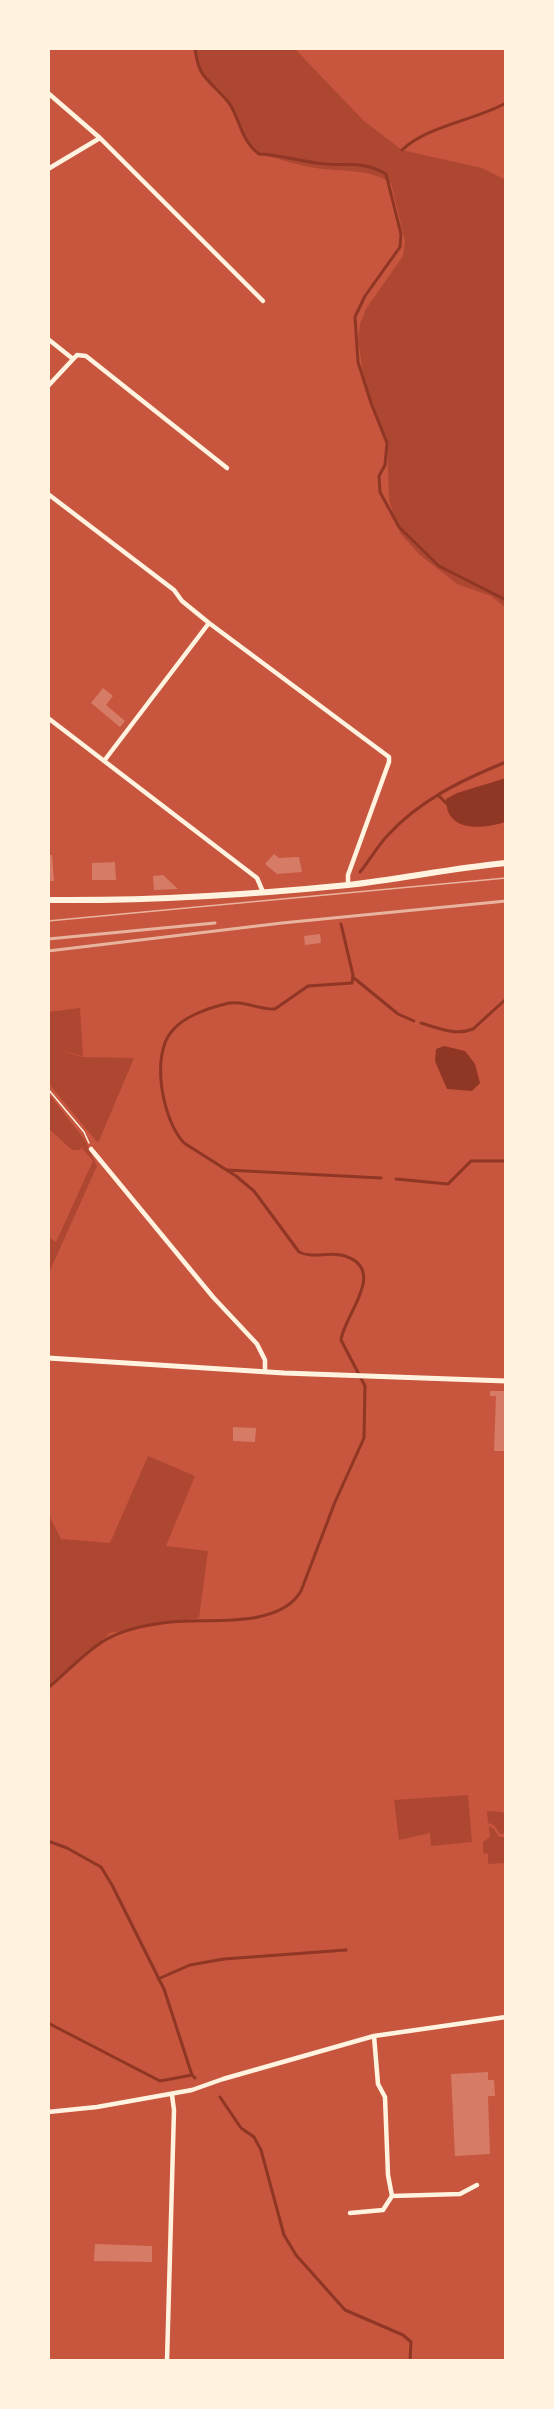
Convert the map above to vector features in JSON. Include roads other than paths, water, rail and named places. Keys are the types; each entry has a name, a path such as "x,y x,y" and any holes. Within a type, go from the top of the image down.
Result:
{"main road":[{"path":"48,900 171,898 263,892 348,885 461,867 506,863"}],"street":[{"path":"48,93 100,138 263,301"},
{"path":"48,169 100,138"},
{"path":"48,339 73,359"},
{"path":"48,386 77,355 86,356 227,468"},
{"path":"48,494 174,590 182,601 209,623 389,757 348,875 348,885"},
{"path":"104,761 209,623"},
{"path":"48,718 257,878 263,892"},
{"path":"91,1149 213,1297 257,1344 265,1361 265,1371"},
{"path":"48,1358 265,1371 506,1381"},
{"path":"48,2112 172,2095 374,2036 506,2018"},
{"path":"350,2213 383,2210 393,2196 388,2175 385,2097 378,2084 374,2036"},
{"path":"166,2361 174,2110 172,2095"},
{"path":"393,2196 460,2194 477,2185"}],"waterway":[{"path":"195,48 201,71 231,106 245,138 259,154 326,164 370,167 386,174 401,234 400,247 365,296 355,317 358,362 387,443 385,465 379,476 380,492 399,527 439,566 506,600"},
{"path":"402,150 437,129 506,103"},
{"path":"360,872 384,839 414,811 442,792 506,762"},
{"path":"438,795 446,803"},
{"path":"48,1688 105,1640 127,1631 171,1622 260,1616 277,1611 291,1603 301,1591 335,1502 364,1438 365,1386 341,1340 360,1294 363,1272 357,1263 345,1256 310,1255 299,1252 254,1191 236,1176 184,1143 170,1120 165,1104 161,1072 165,1042 177,1026 196,1014 231,1003 275,1009 308,986 352,983 353,975 341,924"},
{"path":"354,978 398,1014 414,1021"},
{"path":"421,1023 447,1030 467,1031 473,1029 506,999"},
{"path":"396,1179 448,1184 471,1161 506,1161"},
{"path":"227,1170 381,1178"},
{"path":"48,1841 67,1848 101,1867 164,1989 192,2075 195,2078"},
{"path":"158,1979 190,1965 224,1959 346,1950"},
{"path":"48,2023 160,2081 192,2075"},
{"path":"220,2097 241,2128 254,2137 261,2150 284,2235 296,2255 345,2310 403,2335 411,2342 410,2361"}],"tram line":[{"path":"48,921 506,878"}],"railway":[{"path":"48,951 282,923 506,901"},
{"path":"48,939 215,923"}]}
